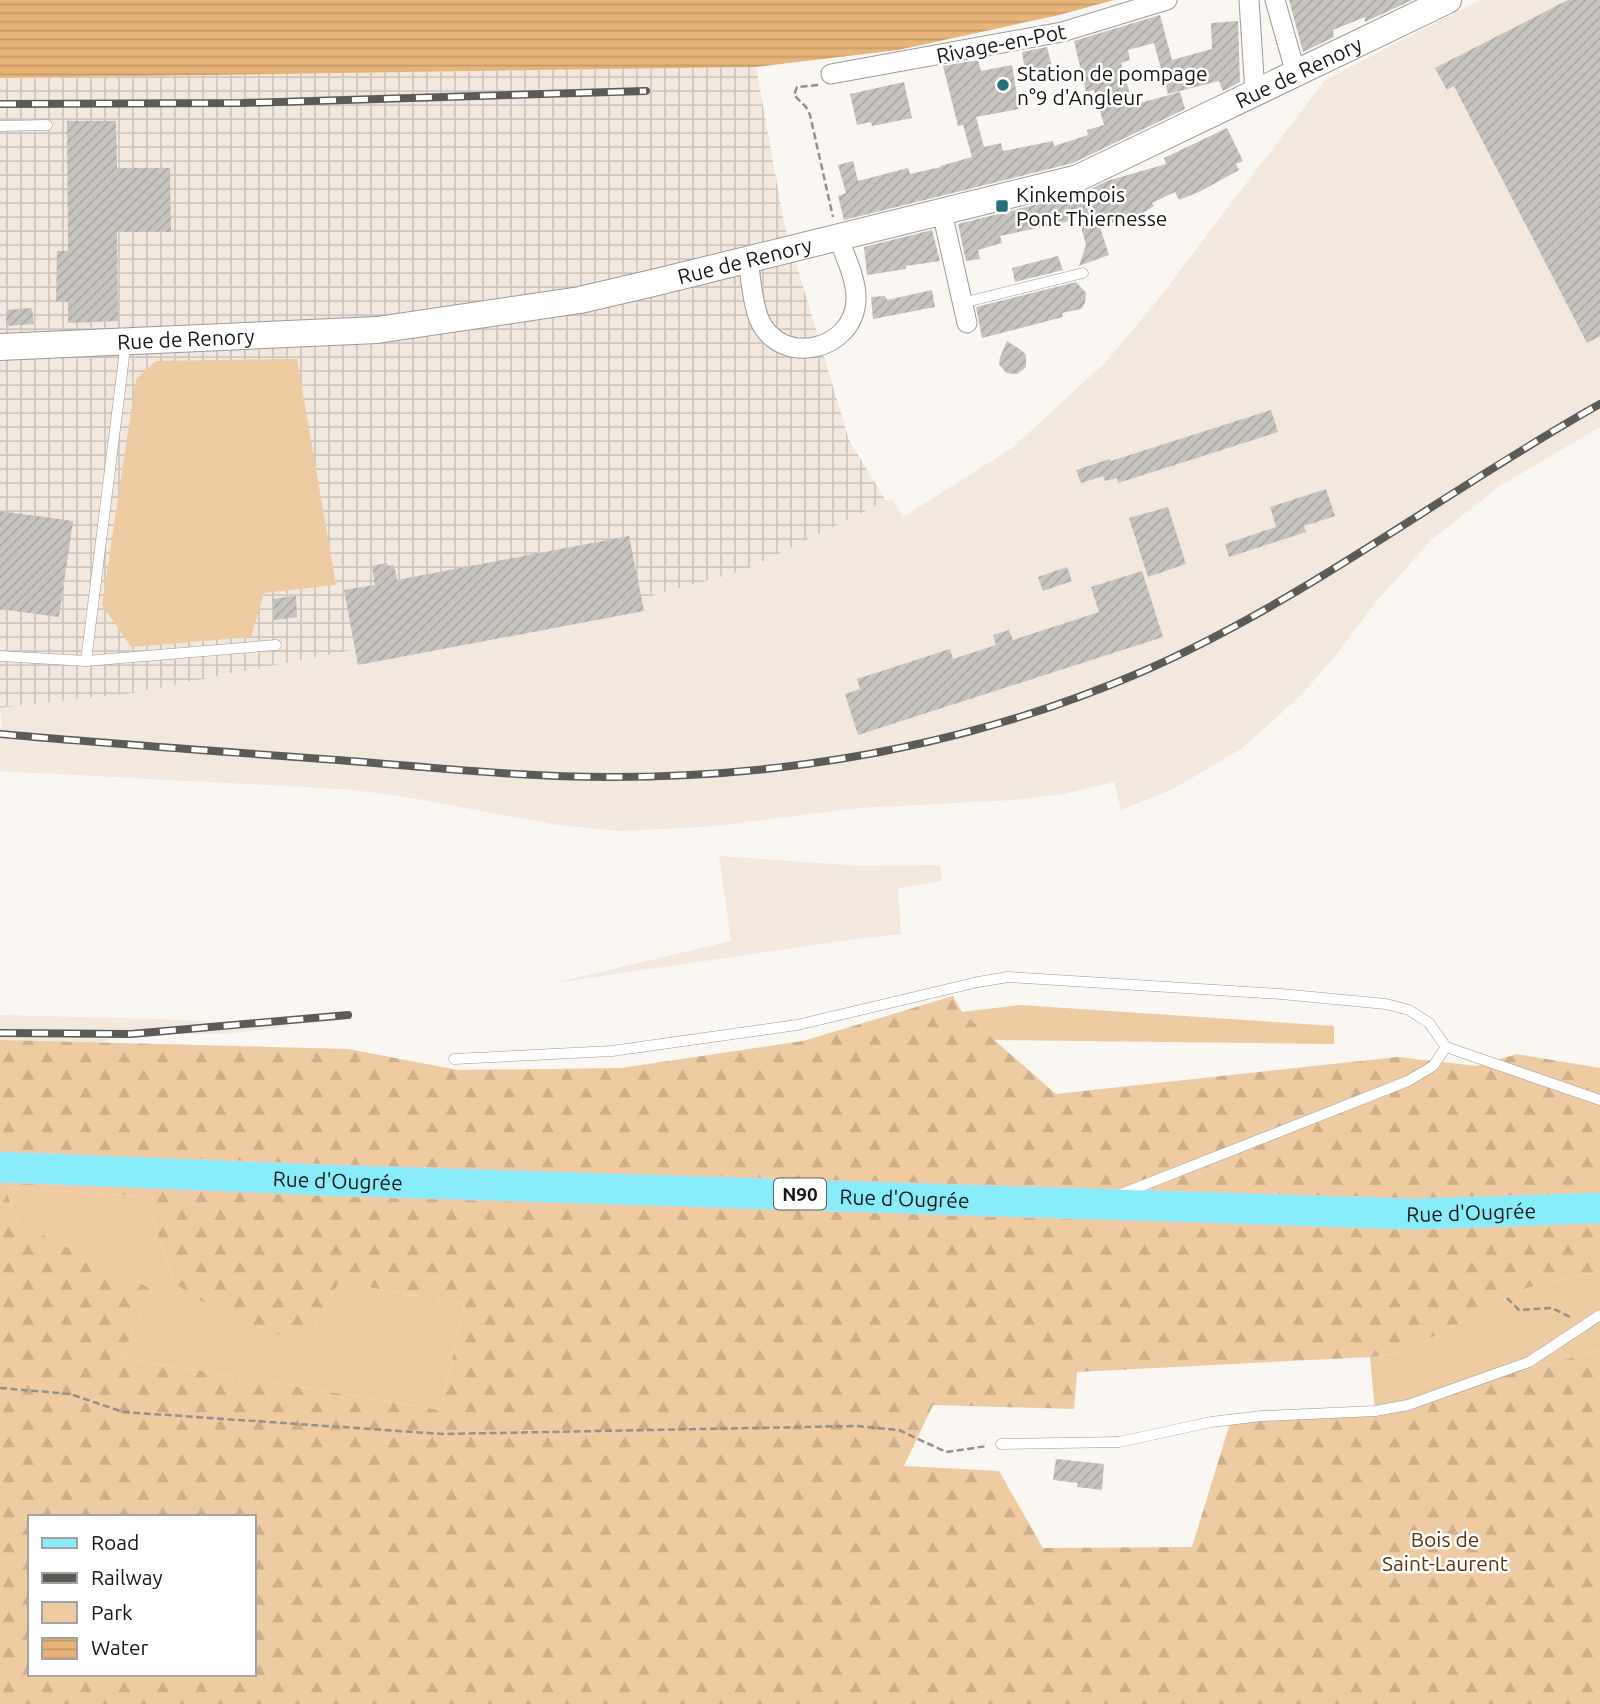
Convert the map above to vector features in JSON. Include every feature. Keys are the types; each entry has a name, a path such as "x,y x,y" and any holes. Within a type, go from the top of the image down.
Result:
{"main road":[{"name":"Rue d'Ougrée","path":"0,1167 323,1180 1414,1214 1600,1208"}],"street":[{"name":"Rivage-en-Pot","path":"831,74 1062,33 1167,0"},
{"path":"1249,0 1255,93"},
{"path":"1275,0 1296,74"},
{"name":"Rue de Renory","path":"0,347 398,328 580,299 748,260 1078,178 1448,0"},
{"path":"942,212 967,323"},
{"path":"748,260 760,320 770,334 784,344 799,349 817,347 831,343 841,335 855,312 857,297 838,237"}],"lane":[{"path":"0,126 47,125"},
{"path":"962,303 1083,273"},
{"path":"86,661 126,341"},
{"path":"0,656 86,661 276,645"},
{"path":"454,1059 611,1051 797,1025 1008,977 1386,1004 1409,1010 1429,1023 1446,1047 1600,1100"},
{"path":"1094,1203 1408,1081 1433,1066 1446,1047"},
{"path":"1000,1444 1119,1442 1211,1422 1262,1416 1376,1412 1408,1405 1529,1362 1600,1315"}],"path":[{"path":"831,74 820,84 797,87 794,95 810,115 838,237"},
{"path":"1507,1298 1519,1310 1552,1308 1584,1324"},
{"path":"0,1388 70,1394 123,1412 443,1434 857,1426 899,1430 946,1452 1000,1444"}],"shaded area":[{"path":"1480,0 1600,0 1600,427 1500,486 1431,540 1376,602 1336,655 1300,696 1241,749 1173,789 1121,810 1114,782 1063,794 1013,800 858,808 715,826 621,831 558,825 395,795 342,789 0,771 0,708 133,693 352,650 612,607 745,570 886,501 892,500 903,517 1012,448 1105,363 1156,302 1325,80"},
{"path":"756,67 784,223 849,440 886,501 745,570 612,607 352,650 133,693 0,708 0,78"},
{"path":"719,856 862,866 940,865 942,881 898,888 901,934 554,983 731,941"},
{"path":"0,1015 294,1026 224,1034 109,1039 98,1043 0,1040"}],"green space":[{"path":"297,359 336,585 264,593 251,637 131,647 102,605 136,379 156,361"},
{"name":"Bois de Saint-Laurent","path":"953,996 962,1012 1056,1094 1397,1057 1477,1066 1517,1054 1600,1068 1600,1271 1527,1288 1402,1353 1370,1357 1077,1372 1074,1409 933,1405 904,1466 999,1471 1043,1548 1192,1547 1230,1423 1375,1411 1600,1350 1600,1704 0,1704 0,1040 348,1049 458,1070 621,1068 803,1041","holes":["5,1188 144,1196 175,1284 255,1334 310,1335 339,1282 464,1304 441,1410 121,1358 152,1289 18,1223"]},
{"path":"1021,1005 1334,1026 1334,1044 994,1040 962,1012"},
{"path":"5,1188 144,1196 175,1284 310,1335 339,1282 464,1304 441,1410 121,1358 152,1289 18,1223"},
{"path":"1600,1271 1600,1350 1375,1411 1370,1357 1402,1353 1527,1288"}],"water":[{"path":"0,0 1114,0 1059,15 898,50 756,67 0,78"}],"building":[{"path":"1289,0 1412,0 1365,22 1365,17 1333,30 1334,37 1303,52"},
{"path":"1568,0 1600,0 1600,336 1587,343 1454,86 1447,90 1435,68"},
{"path":"1160,15 1172,60 1212,49 1211,23 1238,21 1240,82 1223,91 1219,81 1168,94 1154,43 1128,50 1130,60 1121,63 1133,105 1180,92 1185,109 1073,163 844,220 838,196 846,193 838,165 853,161 858,181 908,168 910,174 972,157 963,125 958,126 943,66 978,60 981,71 1012,65 1019,109 976,117 984,147 1001,143 1003,151 1053,141 1054,146 1088,135 1087,130 1104,125 1094,90 1086,92 1074,41"},
{"path":"1047,47 1052,67 1025,71 1022,52"},
{"path":"904,82 912,118 872,126 871,122 857,125 850,94"},
{"path":"67,121 116,121 117,168 170,168 171,232 117,232 118,321 68,323 68,302 56,302 57,251 68,251"},
{"path":"1227,128 1243,161 1236,164 1239,170 1201,191 1179,200 1175,192 1152,203 1154,206 1145,212 1100,227 1109,255 1079,266 1086,245 1078,215 1066,222 1000,236 1002,243 978,250 980,259 966,261 958,224 1082,193 1107,181 1166,164 1164,158"},
{"path":"932,230 940,261 867,275 864,247"},
{"path":"1058,256 1063,270 1015,282 1012,268"},
{"path":"1076,282 1086,293 1081,309 1062,313 1063,317 982,338 976,307"},
{"path":"932,290 935,307 873,319 871,297 885,296 887,300"},
{"path":"32,308 34,324 6,326 6,310"},
{"path":"1007,341 1026,355 1026,367 1017,374 1006,373 999,364"},
{"path":"1271,410 1278,432 1118,483 1117,478 1105,481 1103,476 1081,483 1076,470 1110,459 1111,461"},
{"path":"1326,489 1335,516 1304,526 1306,532 1229,557 1225,544 1276,527 1270,507"},
{"path":"1168,507 1186,564 1148,577 1129,518"},
{"path":"0,511 73,521 59,617 0,609"},
{"path":"629,536 644,611 358,665 344,590 375,585 372,566 387,563 388,566 394,565 397,580"},
{"path":"1067,567 1072,581 1043,591 1038,577"},
{"path":"1142,571 1163,637 858,735 845,694 860,689 857,679 950,649 953,659 996,645 993,635 1009,630 1013,640 1099,612 1091,587"},
{"path":"296,596 297,617 274,620 272,599"},
{"path":"1056,1459 1104,1464 1102,1490 1053,1480"}],"railway":[{"path":"0,104 243,103 646,91"},
{"path":"0,734 576,777 745,771 879,752 946,738 1011,720 1139,673 1200,645 1316,580 1600,404"},
{"path":"0,1033 131,1034 348,1015"}],"place":[{"name":"Station de pompage n°9 d'Angleur","path":"1003,85"},
{"name":"Kinkempois Pont Thiernesse","path":"1002,206"}]}
